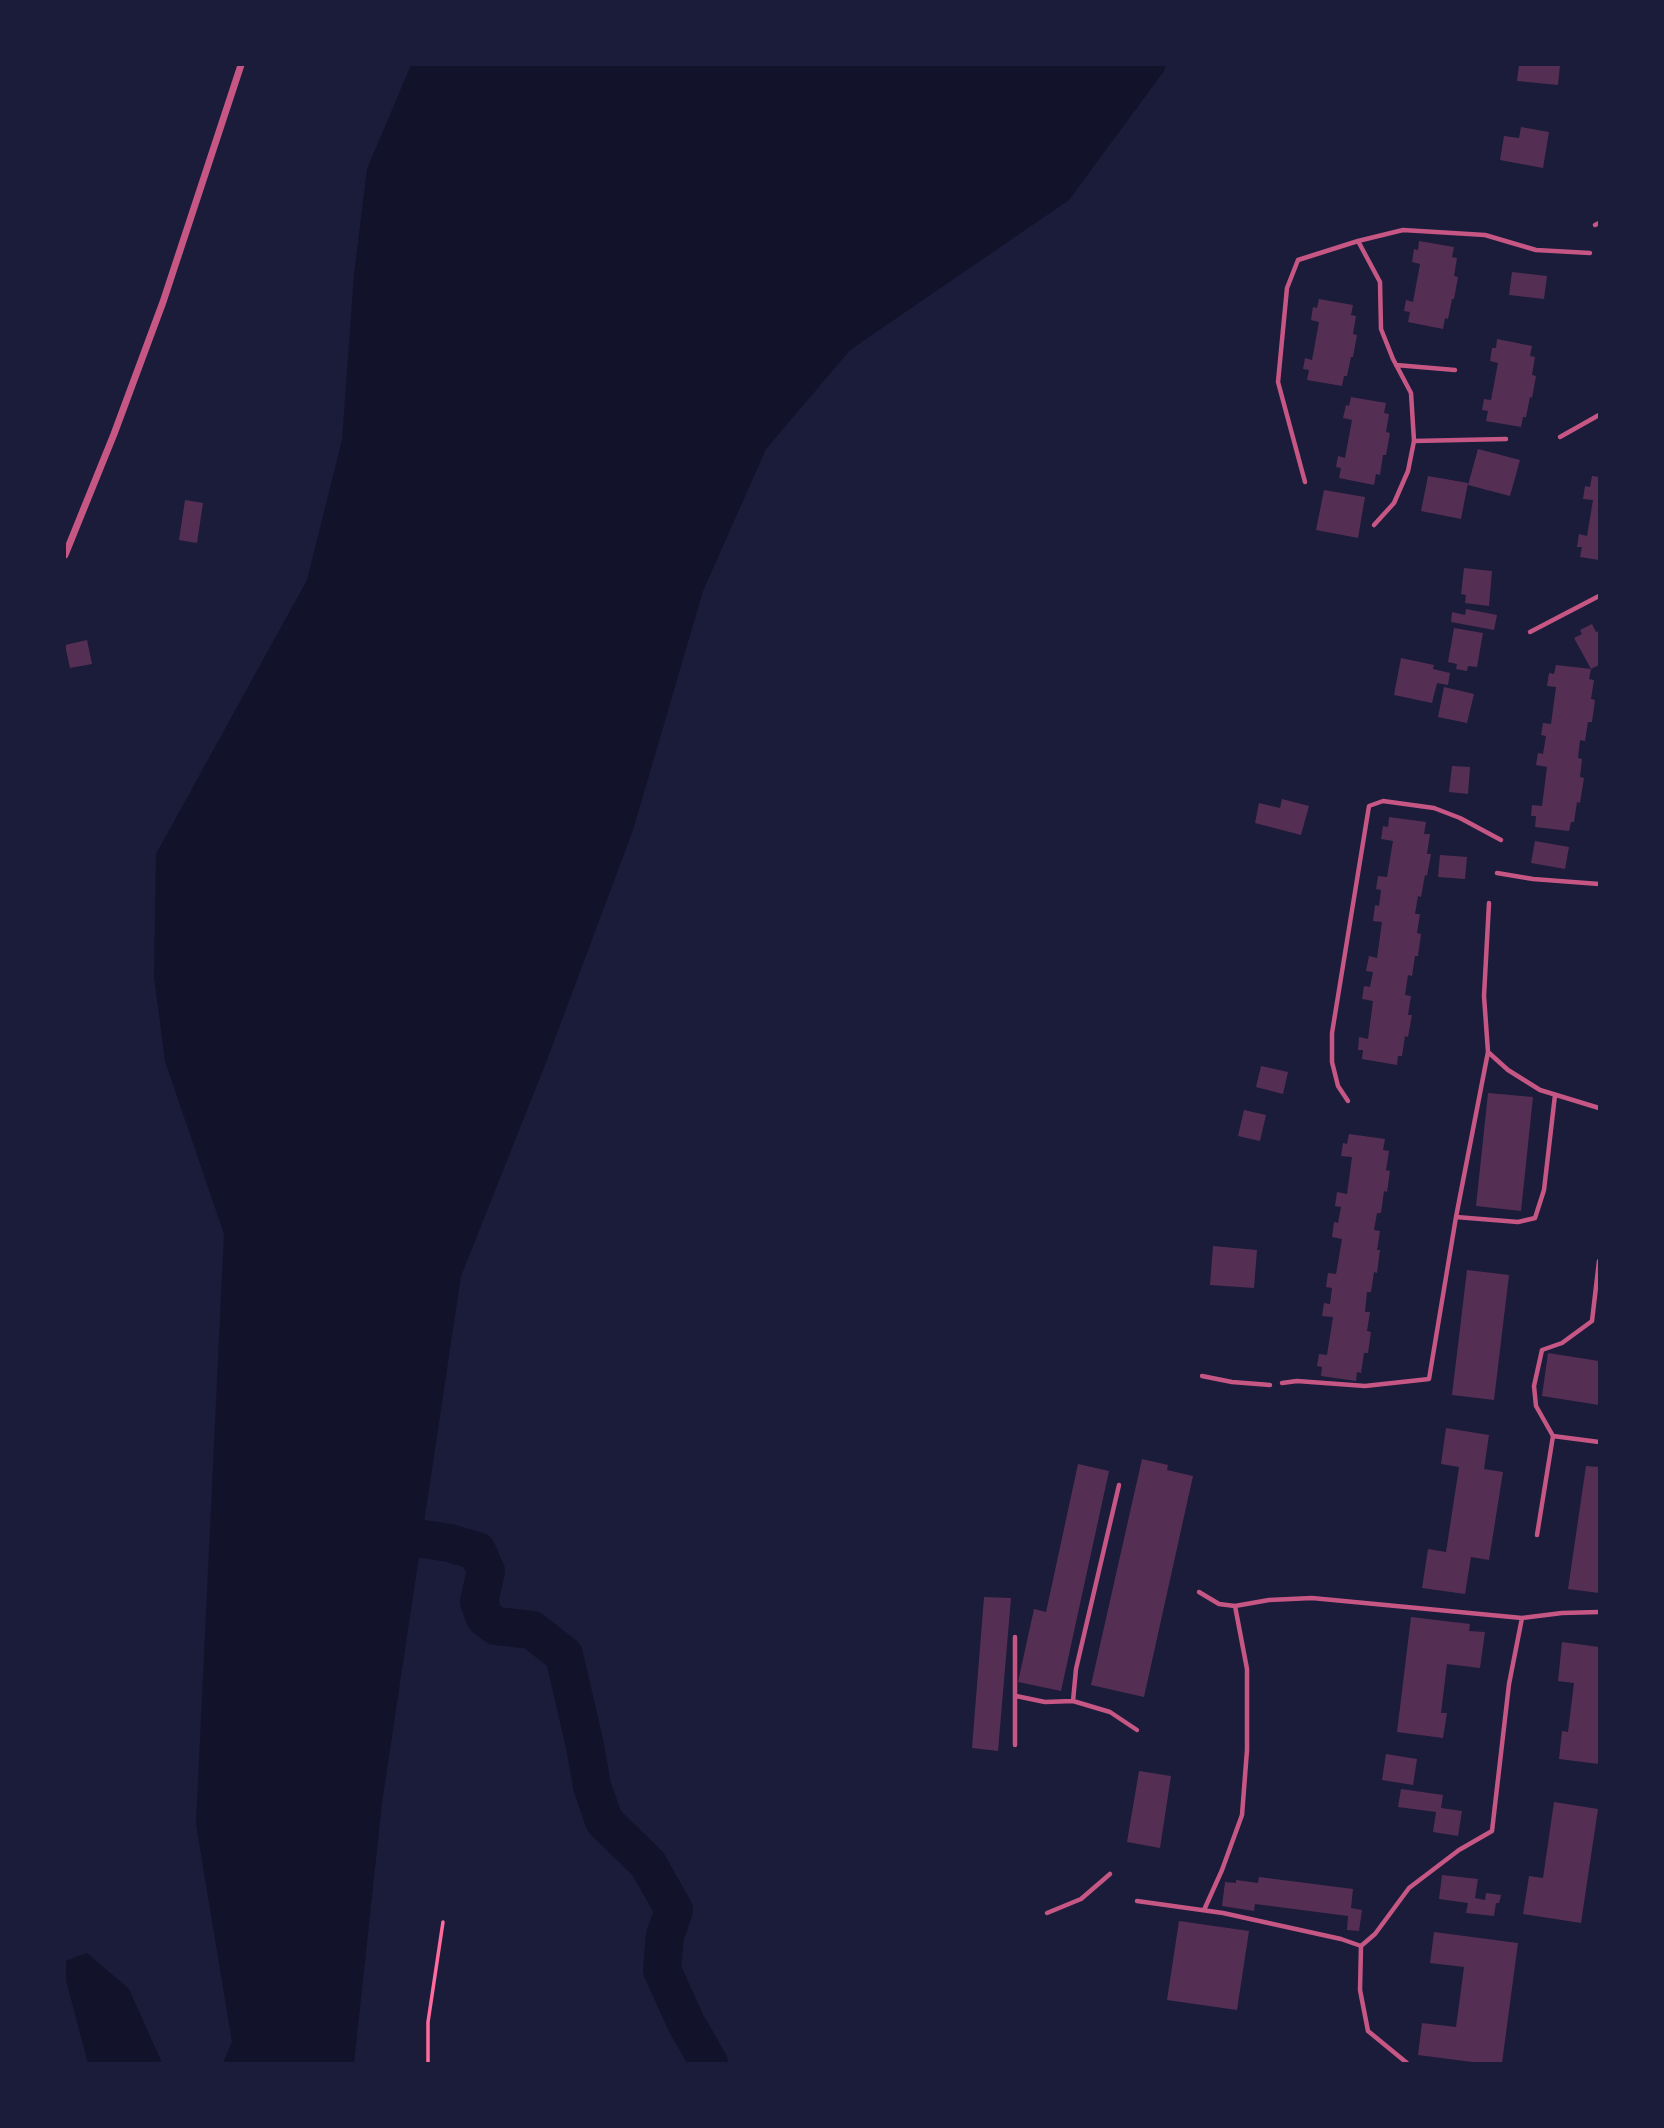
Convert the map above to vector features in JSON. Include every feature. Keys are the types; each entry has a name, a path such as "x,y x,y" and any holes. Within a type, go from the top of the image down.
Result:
{"street":[{"path":"65,555 163,302 241,65"}],"lane":[{"path":"1306,482 1278,382 1287,288 1298,260 1403,230 1485,235 1536,250 1590,253"},
{"path":"1358,241 1380,282 1381,330 1411,393 1414,441 1408,471 1394,503 1374,525"},
{"path":"1396,365 1455,370"},
{"path":"1560,437 1599,415"},
{"path":"1414,441 1506,439"},
{"path":"1530,632 1599,596"},
{"path":"1348,1101 1338,1086 1332,1062 1332,1033 1369,806 1383,801 1434,808 1460,818 1501,840"},
{"path":"1496,873 1599,884"},
{"path":"1282,1383 1297,1381 1365,1386 1429,1379 1456,1217 1488,1052 1484,996 1489,904"},
{"path":"1488,1052 1540,1090 1599,1108"},
{"path":"1456,1217 1518,1222 1535,1218 1544,1190 1555,1094"},
{"path":"1537,1535 1553,1436 1536,1406 1534,1386 1542,1350 1562,1343 1592,1321 1599,1261"},
{"path":"1202,1376 1270,1385"},
{"path":"1553,1436 1599,1441"},
{"path":"1073,1700 1076,1669 1119,1485"},
{"path":"1199,1592 1219,1604 1236,1606 1269,1600 1311,1598 1522,1618 1599,1612"},
{"path":"1204,1910 1242,1815 1247,1749 1247,1669 1236,1606"},
{"path":"1407,2063 1368,2031 1360,1990 1361,1946 1375,1934 1409,1888 1459,1850 1492,1831 1509,1684 1522,1618"},
{"path":"1015,1637 1015,1745"},
{"path":"1016,1696 1045,1702 1073,1700 1110,1712 1137,1730"},
{"path":"1047,1913 1081,1899 1110,1874"},
{"path":"1137,1900 1204,1910 1307,1931 1361,1946"}],"path":[{"path":"428,2063 428,2022 443,1922"}],"shaded area":[{"path":"411,65 1166,65 1069,200 850,350 766,449 703,591 633,830 547,1060 461,1276 382,1803 354,2063 223,2063 232,2042 196,1824 224,1234 165,1061 154,976 156,854 307,580 342,440 354,274 367,169"},
{"path":"87,1953 129,1989 162,2063 88,2063 65,1976 65,1961"}],"building":[{"path":"1519,65 1560,65 1558,85 1517,81"},
{"path":"1521,127 1549,132 1543,168 1500,160 1504,136 1519,138"},
{"path":"1419,241 1454,247 1452,257 1457,258 1454,276 1458,277 1454,299 1443,329 1408,322 1410,312 1404,311 1406,300 1413,302 1420,264 1412,262 1414,249 1418,250"},
{"path":"1512,272 1547,276 1544,299 1509,295"},
{"path":"1319,299 1353,305 1351,315 1356,316 1353,334 1357,335 1353,357 1342,386 1307,380 1309,370 1303,369 1305,358 1312,360 1319,322 1311,320 1313,307 1317,308"},
{"path":"1497,339 1532,346 1530,356 1535,357 1532,375 1536,376 1532,398 1530,397 1521,427 1486,421 1488,411 1482,410 1484,399 1491,400 1498,363 1490,361"},
{"path":"1351,397 1386,403 1384,413 1389,414 1386,432 1390,433 1386,455 1383,455 1380,475 1376,474 1374,485 1339,478 1341,468 1336,467 1338,456 1345,458 1352,420 1343,418"},
{"path":"1478,449 1520,460 1510,496 1468,485"},
{"path":"1428,476 1468,483 1461,519 1421,511"},
{"path":"1592,476 1599,477 1599,560 1580,557 1582,547 1577,547 1579,534 1587,536 1593,500 1583,499 1585,486 1590,487"},
{"path":"1324,490 1365,497 1358,538 1316,530"},
{"path":"185,500 203,503 197,543 179,540"},
{"path":"1464,568 1492,571 1489,606 1465,603 1466,595 1461,594"},
{"path":"1466,609 1497,615 1494,630 1451,622 1452,612 1465,615"},
{"path":"1592,624 1596,632 1599,631 1599,665 1591,669 1574,638 1582,634 1580,630"},
{"path":"1454,628 1483,633 1477,667 1468,666 1467,671 1456,669 1457,664 1448,662"},
{"path":"87,640 92,664 70,668 65,645"},
{"path":"1401,658 1434,665 1433,669 1450,673 1448,685 1437,683 1432,703 1394,695"},
{"path":"1556,665 1591,669 1589,679 1594,680 1592,722 1588,722 1585,741 1580,740 1580,777 1584,778 1580,803 1577,802 1574,822 1571,822 1569,831 1535,827 1536,816 1531,816 1532,805 1542,806 1547,767 1536,765 1538,753 1543,754 1546,736 1541,735 1543,723 1551,724 1556,687 1547,686 1549,673 1554,674"},
{"path":"1444,687 1474,694 1467,723 1438,717"},
{"path":"1452,766 1470,767 1468,794 1449,792"},
{"path":"1282,799 1309,806 1301,835 1255,823 1259,803 1280,808"},
{"path":"1389,817 1426,822 1424,834 1430,834 1427,854 1431,854 1415,914 1420,914 1418,956 1415,956 1412,976 1408,975 1405,995 1411,996 1408,1015 1412,1015 1408,1037 1405,1036 1402,1056 1398,1056 1397,1065 1362,1059 1363,1050 1358,1050 1359,1037 1368,1039 1373,1001 1362,999 1364,986 1370,987 1373,972 1366,971 1369,956 1377,958 1382,922 1373,921 1381,890 1376,889 1378,876 1387,877 1393,841 1381,839 1383,826 1388,827"},
{"path":"1535,841 1569,847 1565,869 1531,863"},
{"path":"1440,855 1467,857 1465,879 1438,877"},
{"path":"1261,1066 1288,1072 1283,1094 1256,1087"},
{"path":"1488,1093 1533,1097 1521,1211 1476,1206"},
{"path":"1244,1110 1266,1115 1260,1141 1238,1136"},
{"path":"1349,1134 1385,1139 1383,1150 1389,1151 1386,1170 1390,1171 1387,1192 1384,1191 1381,1213 1377,1213 1374,1230 1380,1231 1377,1250 1380,1250 1377,1273 1374,1272 1371,1292 1367,1292 1365,1312 1370,1312 1367,1331 1371,1332 1368,1353 1364,1353 1361,1373 1357,1372 1356,1381 1321,1376 1322,1367 1317,1366 1319,1354 1327,1355 1333,1317 1322,1316 1324,1303 1330,1304 1332,1288 1326,1287 1328,1273 1336,1274 1342,1239 1332,1237 1334,1222 1338,1223 1341,1207 1335,1206 1337,1192 1347,1194 1352,1157 1341,1156 1343,1143 1347,1144"},
{"path":"1213,1246 1257,1250 1254,1288 1210,1285"},
{"path":"1467,1270 1509,1275 1494,1400 1452,1395"},
{"path":"1548,1353 1599,1361 1599,1405 1542,1396"},
{"path":"1446,1428 1489,1435 1484,1469 1503,1472 1489,1560 1471,1557 1465,1594 1422,1588 1428,1549 1446,1552 1459,1467 1441,1464"},
{"path":"1142,1459 1168,1465 1167,1470 1193,1476 1144,1697 1091,1685"},
{"path":"1078,1464 1109,1471 1061,1691 1018,1682 1034,1609 1046,1612"},
{"path":"1586,1466 1599,1467 1599,1593 1568,1589"},
{"path":"984,1597 1011,1598 998,1751 972,1748"},
{"path":"1411,1617 1470,1624 1469,1631 1485,1632 1480,1668 1447,1664 1441,1713 1447,1713 1443,1738 1397,1732"},
{"path":"1562,1642 1599,1647 1599,1764 1559,1759 1562,1731 1568,1732 1574,1683 1558,1681"},
{"path":"1386,1754 1417,1759 1413,1785 1382,1780"},
{"path":"1139,1771 1171,1776 1160,1848 1127,1842"},
{"path":"1401,1789 1443,1795 1441,1808 1462,1811 1458,1836 1433,1832 1436,1812 1398,1807"},
{"path":"1554,1802 1598,1809 1581,1923 1523,1914 1529,1876 1543,1878"},
{"path":"1442,1875 1478,1879 1475,1898 1485,1900 1486,1893 1501,1895 1499,1903 1496,1903 1494,1916 1466,1913 1468,1903 1439,1899"},
{"path":"1259,1877 1353,1889 1351,1908 1362,1910 1359,1931 1347,1930 1348,1916 1255,1904 1254,1911 1222,1906 1225,1882 1236,1883 1236,1880 1258,1883"},
{"path":"1179,1921 1249,1931 1237,2010 1167,2000"},
{"path":"1434,1932 1518,1943 1502,2063 1418,2055 1422,2023 1456,2027 1464,1967 1430,1963"}],"waterway":[{"path":"373,1531 449,1543 477,1551 486,1571 479,1602 485,1618 496,1626 532,1630 564,1655 592,1786 604,1821 648,1864 674,1910 665,1936 662,1970 686,2023 709,2063"}]}
